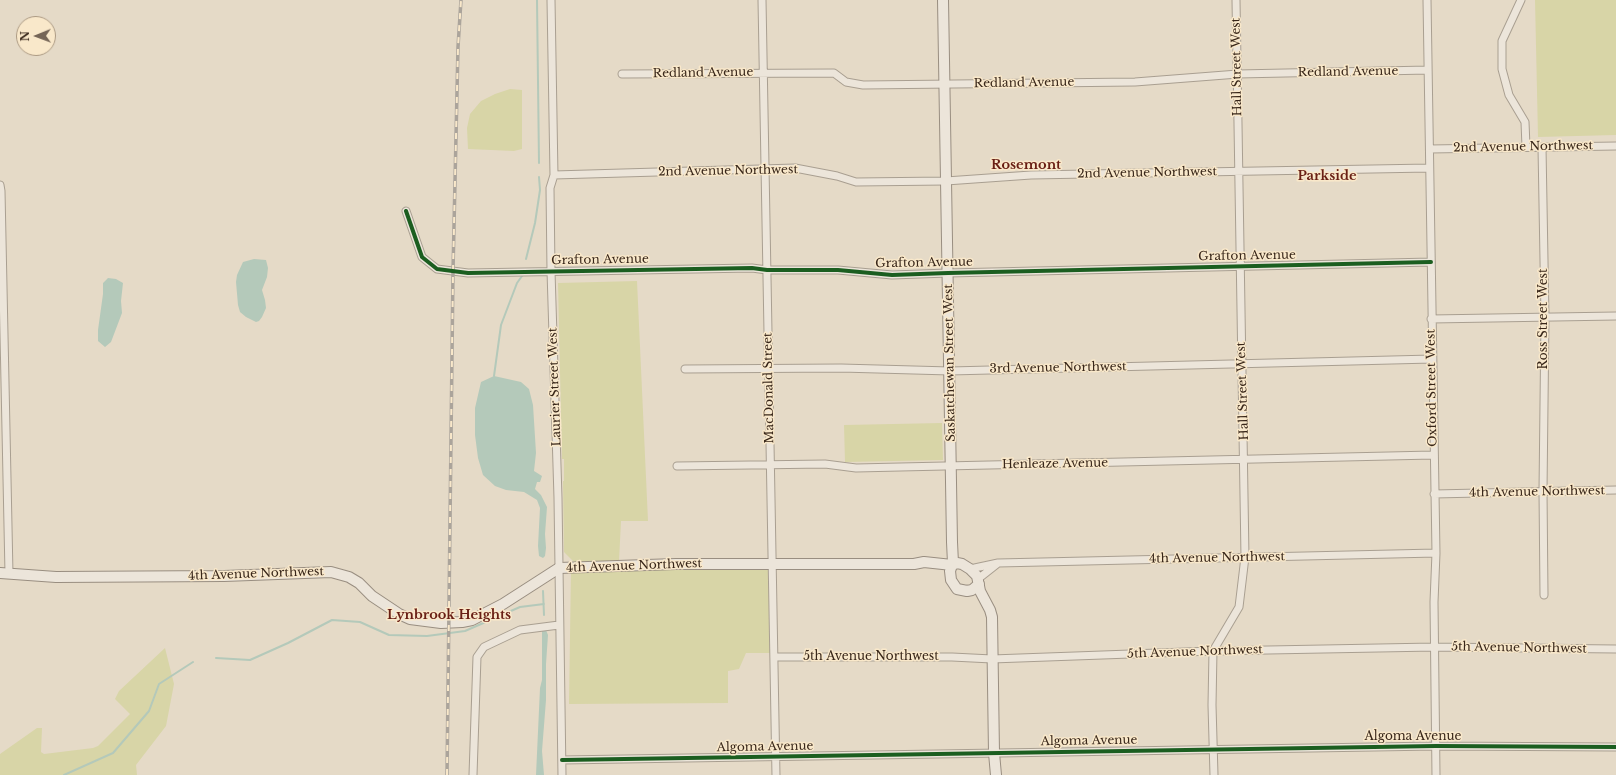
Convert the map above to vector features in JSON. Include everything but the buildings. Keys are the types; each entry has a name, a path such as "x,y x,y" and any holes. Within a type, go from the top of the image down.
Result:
{"street":[{"name":"Laurier Street West","path":"551,0 554,175 550,188 551,271 559,568 562,775"},
{"name":"MacDonald Street","path":"762,0 776,775"},
{"name":"Saskatchewan Street West","path":"943,0 952,534 958,557 957,567"},
{"name":"Hall Street West","path":"1214,775 1212,706 1213,651 1239,607 1245,557 1245,460 1238,171 1236,0"},
{"name":"Oxford Street West","path":"1427,0 1433,455 1436,553 1434,602 1436,775"},
{"path":"1521,0 1502,41 1502,69 1509,96 1526,122 1526,147"},
{"name":"Redland Avenue","path":"622,74 763,72 834,73 846,82 863,85 1136,82 1238,74 1428,70"},
{"name":"2nd Avenue Northwest","path":"1430,149 1616,146"},
{"name":"Ross Street West","path":"1542,147 1545,317 1543,491 1544,595"},
{"name":"2nd Avenue Northwest","path":"554,175 796,168 837,176 856,182 946,181 1031,175 1429,168"},
{"path":"0,185 2,199 4,574"},
{"name":"Grafton Avenue","path":"406,211 422,257 437,269 468,272 752,268 767,270 838,270 892,275 1431,262"},
{"path":"1431,319 1616,316"},
{"name":"3rd Avenue Northwest","path":"685,369 841,368 950,371 1432,359"},
{"name":"Henleaze Avenue","path":"677,466 825,464 856,468 1433,455"},
{"name":"4th Avenue Northwest","path":"1434,494 1616,490"},
{"name":"4th Avenue Northwest","path":"4,574 56,577 224,576 332,572 349,577 359,583 372,596 399,614 410,619 441,623 472,620 503,604 559,568 676,564 772,563 914,564 925,568 940,568 998,563 1436,553"},
{"path":"996,775 994,753 992,624 990,610 982,596 978,582 957,567 953,585 962,591 972,590 978,582 998,563"},
{"path":"967,591 985,610 991,629"},
{"path":"473,775 476,657 484,647 520,630 559,625"},
{"name":"5th Avenue Northwest","path":"774,657 952,657 992,659 1213,651 1434,646 1616,649"},
{"name":"Algoma Avenue","path":"562,760 1436,746 1616,747"}],"shaded area":[{"path":"1535,0 1616,0 1616,135 1538,137"},
{"path":"510,89 522,90 522,149 514,151 468,149 467,128 470,114 481,101"},
{"path":"254,259 266,260 268,268 267,277 262,290 266,308 262,317 256,322 240,312 236,282 237,275 243,262"},
{"path":"108,278 116,279 123,283 121,301 122,313 111,342 105,347 98,341 98,330 103,283"},
{"path":"637,281 648,521 621,521 619,561 574,562 564,552 564,459 562,459 558,283"},
{"path":"494,376 521,382 529,389 533,405 536,453 534,471 542,476 540,482 537,482 535,489 541,495 547,507 545,534 546,548 545,556 543,558 539,556 538,546 540,508 537,500 524,492 506,490 495,486 483,475 478,458 475,435 475,408 481,382"},
{"path":"942,423 943,460 845,462 844,425"},
{"path":"769,567 771,653 746,653 739,669 728,671 728,703 569,704 571,570"},
{"path":"542,630 546,630 548,635 546,700 542,751 544,775 536,775 540,688 542,680"},
{"path":"165,648 174,684 166,726 136,765 137,775 0,775 0,754 37,728 42,728 41,752 44,754 93,748 98,746 130,714 115,699 119,691"}],"waterway":[{"path":"537,0 539,163"},
{"path":"526,259 535,223 540,190 539,177"},
{"path":"494,376 501,325 517,283 522,276"},
{"path":"543,591 544,615"},
{"path":"216,658 250,660 288,643 332,620 360,622 389,635 427,636 465,631 520,607 544,604"},
{"path":"64,775 113,753 149,711 159,684 193,662"}],"railway":[{"path":"447,775 453,271 458,47 461,0"}],"cycle path":[{"path":"406,211 422,257 437,269 468,273 752,268 767,270 838,270 892,275 1431,262"},
{"path":"562,760 1436,746 1616,747"}],"district":[{"name":"Rosemont","path":"1026,165"},
{"name":"Parkside","path":"1327,176"},
{"name":"Lynbrook Heights","path":"449,615"}]}
